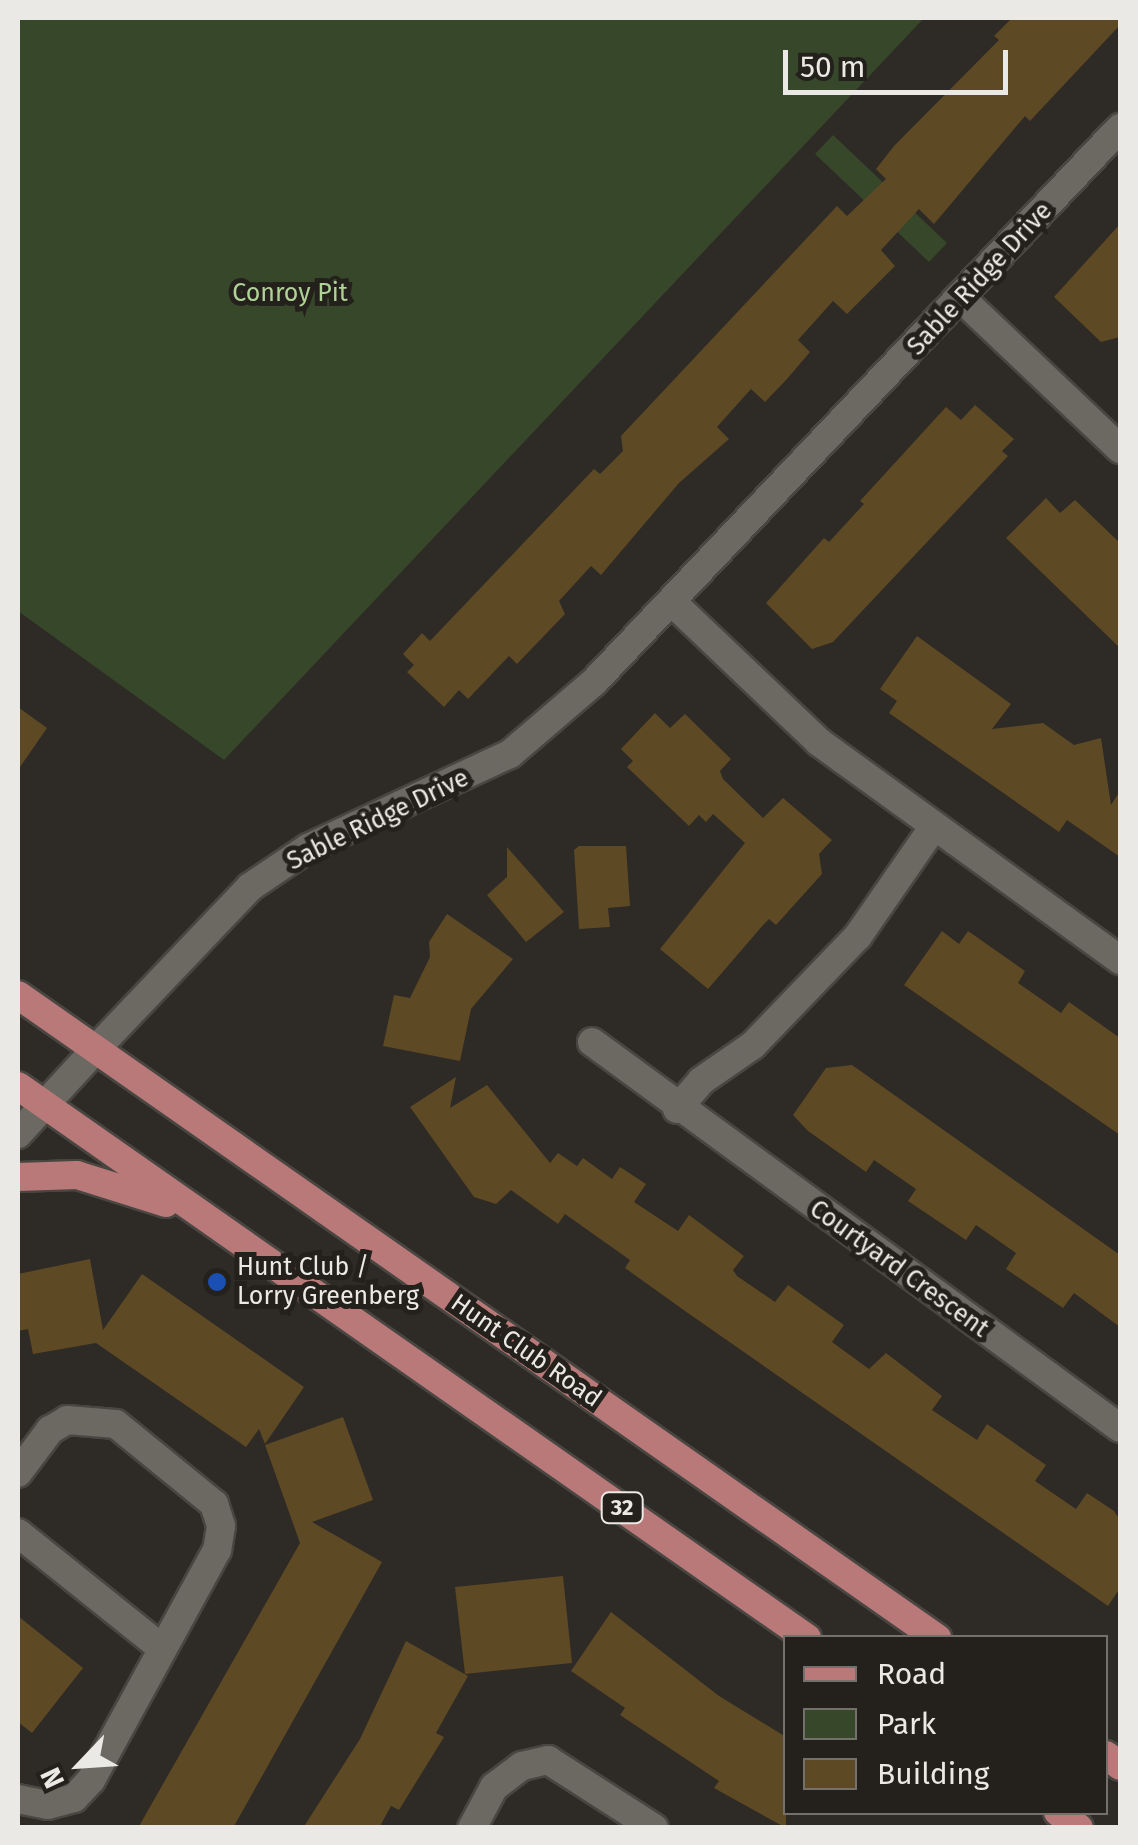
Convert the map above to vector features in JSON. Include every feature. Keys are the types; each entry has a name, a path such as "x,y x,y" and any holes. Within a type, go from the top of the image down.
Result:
{"main road":[{"name":"Hunt Club Road","path":"18,995 934,1635"},
{"name":"32","path":"18,1086 803,1635"},
{"path":"18,1177 76,1174 201,1217"}],"street":[{"name":"Sable Ridge Drive","path":"18,1134 250,887 308,848 510,754 672,602 1120,128"},
{"path":"962,299 1120,449"},
{"path":"672,602 819,742 932,829 1120,960"},
{"path":"677,1109 701,1081 754,1045 858,936 932,829"},
{"name":"Courtyard Crescent","path":"592,1042 677,1109 1120,1428"},
{"path":"18,1472 50,1430 88,1418 116,1424 214,1504 221,1526 217,1550 159,1646 91,1780 74,1798 48,1804 18,1800"},
{"path":"18,1532 159,1646"},
{"path":"472,1828 494,1788 522,1766 548,1760 654,1828"}],"green space":[{"name":"Conroy Pit","path":"18,18 924,18 224,760 18,611"},
{"path":"833,135 947,243 929,262 815,154"}],"building":[{"path":"1012,18 1120,18 1120,25 1030,121 1025,116 934,224 919,209 881,250 895,266 847,314 833,301 798,340 810,352 787,379 765,402 751,389 717,427 729,439 679,483 601,575 591,566 559,601 565,614 517,664 509,656 468,699 459,690 444,707 407,672 414,665 403,654 422,633 430,641 594,469 600,474 623,451 621,436 837,206 847,216 886,179 876,169 894,146 999,40 994,36"},
{"path":"1120,224 1120,337 1101,342 1054,297"},
{"path":"975,405 1014,439 1002,451 1008,456 833,642 812,649 766,603 824,538 829,542 864,504 860,501 946,407 961,420"},
{"path":"1046,498 1060,513 1075,500 1120,543 1120,648 1006,538"},
{"path":"917,636 1011,704 992,729 1043,723 1074,745 1101,738 1111,805 1120,791 1120,857 1067,820 1059,832 889,713 897,701 880,689"},
{"path":"18,707 47,728 18,770"},
{"path":"655,713 670,728 685,714 731,759 720,771 723,779 763,818 783,798 832,840 819,854 822,874 776,925 769,919 764,924 708,989 660,949 745,843 713,814 706,822 699,815 689,826 627,767 633,761 621,749"},
{"path":"579,846 626,846 630,906 608,908 610,927 579,929 574,850"},
{"path":"507,847 564,912 526,942 487,895 507,877"},
{"path":"447,914 513,959 471,1009 460,1061 383,1046 394,995 410,998 430,957 429,942"},
{"path":"942,931 959,944 968,931 1025,971 1018,983 1061,1013 1069,1002 1120,1038 1120,1135 904,985"},
{"path":"852,1065 1120,1255 1120,1327 1074,1293 1063,1308 1006,1269 1016,1253 976,1225 966,1240 908,1201 916,1189 874,1160 866,1172 808,1131 793,1115 826,1068"},
{"path":"456,1077 450,1108 487,1085 550,1163 558,1153 577,1166 583,1158 612,1179 620,1167 646,1184 634,1202 678,1231 689,1215 744,1256 733,1270 737,1276 775,1302 788,1285 844,1325 832,1342 869,1369 886,1353 942,1396 932,1410 977,1440 987,1424 1046,1465 1035,1481 1076,1509 1087,1493 1114,1511 1120,1520 1120,1588 1108,1606 625,1268 630,1260 565,1214 558,1224 511,1190 496,1204 474,1197 410,1107"},
{"path":"90,1259 103,1330 142,1274 304,1387 265,1444 259,1429 246,1447 96,1343 33,1354 28,1329 18,1331 18,1274"},
{"path":"343,1417 373,1500 312,1522 382,1562 233,1828 138,1828 300,1543 265,1445"},
{"path":"563,1576 572,1663 465,1674 455,1587"},
{"path":"611,1612 719,1696 783,1735 786,1828 714,1788 719,1781 620,1715 625,1708 571,1671"},
{"path":"18,1616 83,1668 32,1733 18,1722"},
{"path":"406,1641 468,1676 436,1733 444,1737 399,1810 391,1806 379,1828 303,1828 360,1739"}],"place":[{"name":"Hunt Club / Lorry Greenberg","path":"217,1282"}]}
